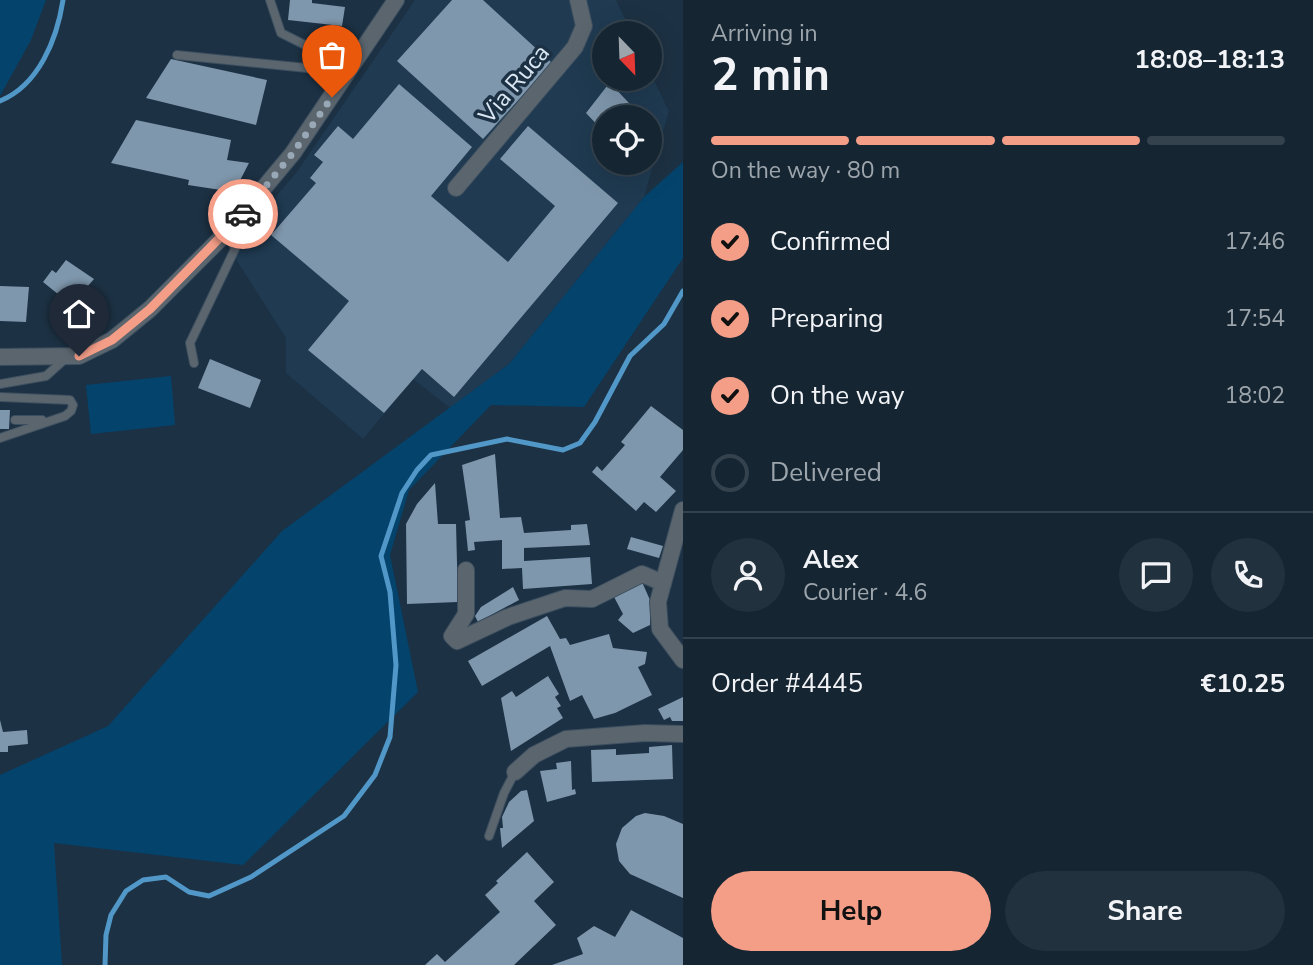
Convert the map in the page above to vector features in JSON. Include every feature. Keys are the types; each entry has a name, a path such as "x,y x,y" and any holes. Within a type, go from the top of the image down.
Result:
{"street":[{"path":"0,358 79,356 112,340 150,309 229,231 293,153 396,0"},
{"name":"Via Ruca","path":"456,188 575,47 584,26 578,0"},
{"path":"683,510 658,602 660,629 683,660"},
{"path":"466,570 466,614 452,636 457,641 508,617 565,598 592,599 642,574 663,583"},
{"path":"516,772 534,755 566,739 645,733 683,734"}],"lane":[{"path":"270,0 281,33 348,73"},
{"path":"177,55 348,73"},
{"path":"194,363 190,343 235,249 229,231"},
{"path":"0,384 46,376 68,356"},
{"path":"0,397 70,400 73,405 71,411 52,420 0,438"},
{"path":"15,420 52,420"},
{"path":"489,835 507,786 516,772"}],"shaded area":[{"path":"0,0 46,0 31,40 0,96"},
{"path":"415,0 616,0 626,21 592,21 592,91 659,91 669,111 662,135 662,105 592,105 592,175 650,175 644,197 509,364 450,408 413,379 363,439 286,373 286,338 230,250 296,173"},
{"path":"683,162 683,258 584,407 491,405 409,490 390,555 418,692 243,865 54,843 62,965 0,965 0,775 108,726 282,531 509,364 644,197"},
{"path":"171,376 175,425 91,434 86,385"}],"building":[{"path":"290,0 312,0 312,3 345,7 342,26 288,20"},
{"path":"452,0 483,0 552,63 483,139 397,61"},
{"path":"171,59 267,80 256,125 146,98"},
{"path":"399,84 472,147 431,196 508,262 555,206 500,159 528,126 618,203 454,397 422,369 384,413 308,350 349,301 271,235 316,183 310,178 323,162 314,155 338,126 353,139"},
{"path":"603,91 618,91 631,105 592,105"},
{"path":"592,105 592,119 586,113"},
{"path":"136,120 231,140 227,160 249,163 234,192 188,185 189,180 111,163"},
{"path":"66,260 94,279 69,303 43,282 52,270 56,273"},
{"path":"0,286 29,287 26,322 0,321"},
{"path":"210,359 261,380 250,408 198,388"},
{"path":"651,406 683,430 683,450 660,477 676,491 656,512 644,502 636,511 592,472 597,466 602,471 625,445 621,442"},
{"path":"0,410 10,410 9,429 0,429"},
{"path":"495,454 500,518 521,517 524,533 571,530 571,525 587,524 590,545 524,548 524,561 590,557 592,584 523,589 522,568 502,569 502,540 474,542 475,550 468,551 465,521 470,520 462,465"},
{"path":"435,483 438,524 456,524 458,602 407,604 406,524 417,504"},
{"path":"631,537 663,546 659,558 627,549"},
{"path":"642,582 650,600 650,625 633,633 618,620 623,614 613,595"},
{"path":"513,587 519,600 478,622 475,616 481,607"},
{"path":"547,616 560,639 566,638 570,645 609,634 613,648 647,652 645,664 638,667 652,695 615,713 594,719 582,695 570,701 550,646 482,686 468,661"},
{"path":"548,676 559,694 555,697 561,706 557,708 563,718 511,751 501,698 512,691 516,697"},
{"path":"683,697 683,721 672,721 670,717 664,720 658,709"},
{"path":"0,720 3,732 27,730 28,744 8,746 8,752 0,752"},
{"path":"672,745 673,779 592,782 591,750 616,749 616,755 649,753 649,747"},
{"path":"571,761 572,790 575,789 576,794 547,802 540,771 557,769 556,763"},
{"path":"527,790 534,821 502,848 502,817 509,802 521,791"},
{"path":"645,813 664,816 683,824 683,898 630,874 619,861 616,844 622,828 636,816"},
{"path":"527,852 554,882 534,901 556,925 514,965 425,965 437,954 445,962 500,912 485,895"},
{"path":"631,910 683,938 683,965 552,965 583,954 577,938 594,926 615,937"}],"waterway":[{"path":"0,101 25,84 44,59 56,30 63,0"},
{"path":"105,965 106,935 111,915 126,891 143,880 166,877 189,892 209,896 251,877 344,816 375,775 390,737 396,665 390,592 381,556 402,493 417,470 431,455 507,439 563,450 580,443 595,422 630,356 664,324 683,291"}],"way so far":[{"path":"243,214 293,153 332,97"}],"route":[{"path":"79,356 112,340 150,309 243,214"}]}
